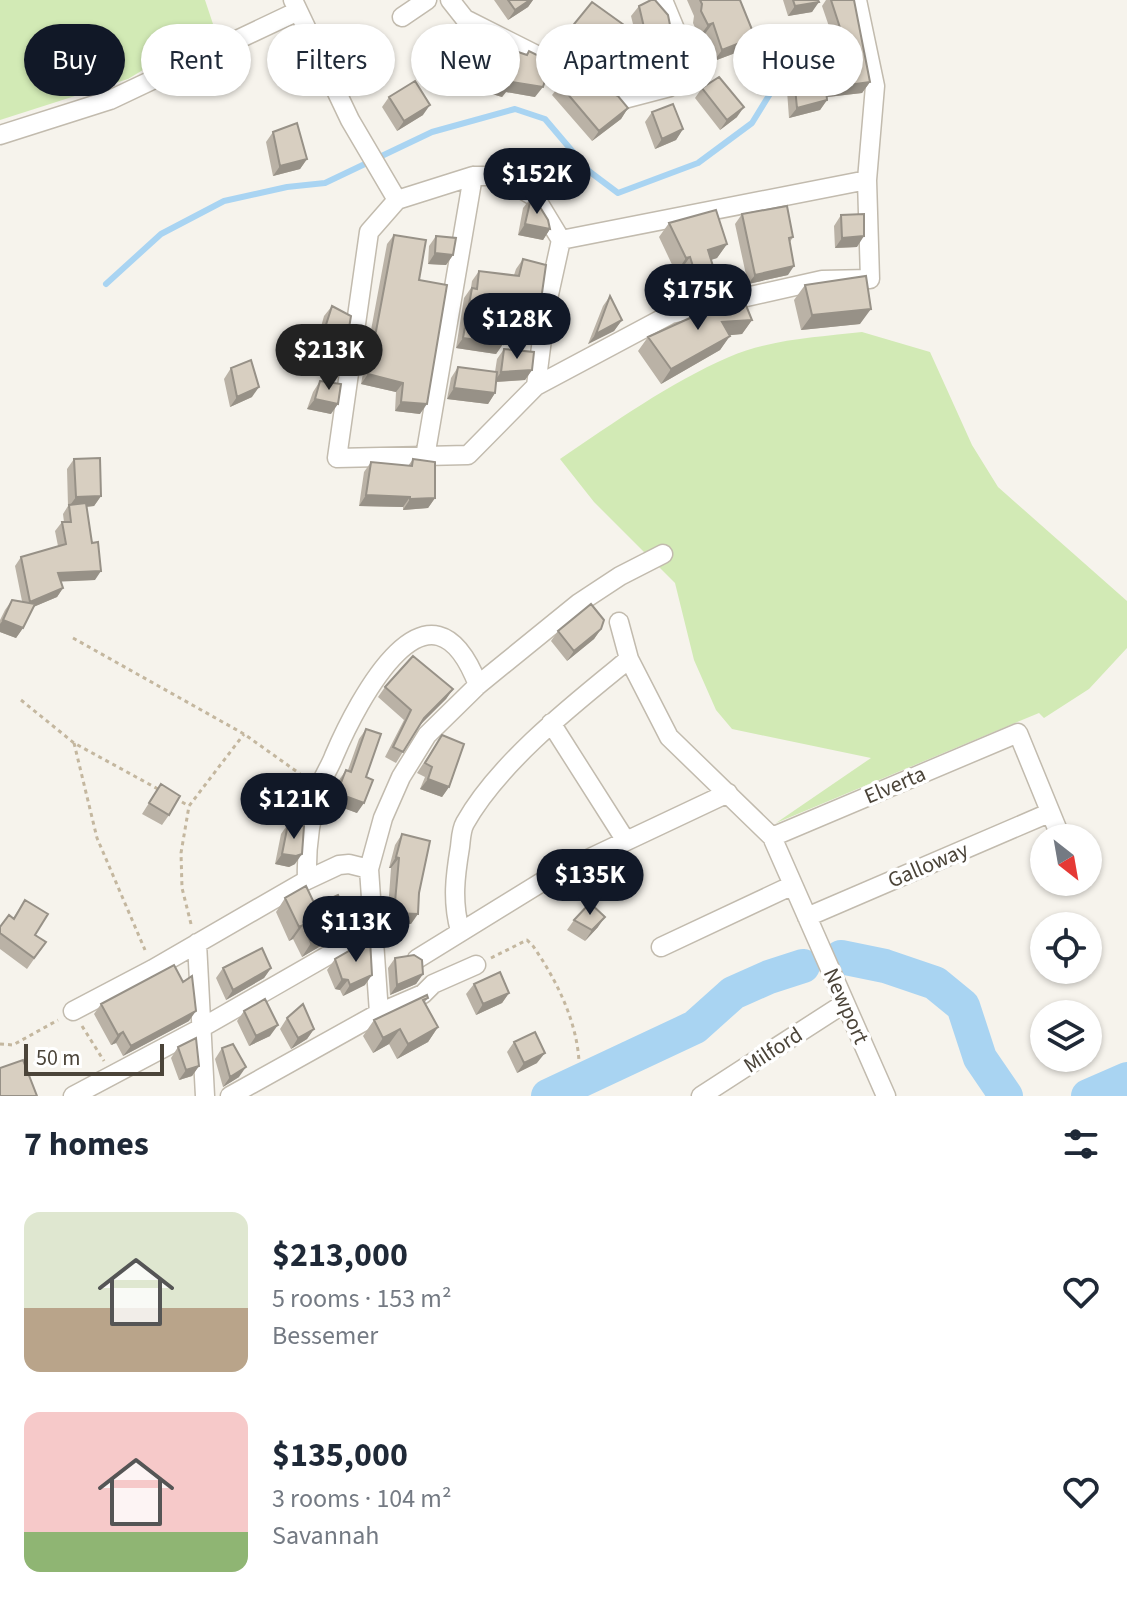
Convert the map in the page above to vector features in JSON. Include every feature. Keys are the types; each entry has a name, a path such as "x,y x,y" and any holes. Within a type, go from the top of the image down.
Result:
{"street":[{"path":"402,17 427,0"},
{"path":"450,0 465,19 624,99 670,87 687,58 663,0"},
{"path":"536,386 546,308 561,240 535,197 499,176 473,176 397,200 369,232 337,458 468,455 536,386 671,314 822,280 870,279 867,180 875,86 857,0"},
{"path":"0,135 110,100 296,5 350,120 397,200"},
{"path":"425,457 473,176"},
{"path":"561,240 867,180"},
{"path":"379,1013 369,869 383,818 401,777 427,735 478,685 579,603 620,576 663,554"},
{"path":"619,622 629,659 669,737 772,837"},
{"path":"307,880 306,852 319,788 347,724 385,667 410,642 421,636 438,636 458,648 478,685"},
{"path":"460,931 454,911 453,887 463,826 489,789 551,723 629,659"},
{"path":"551,723 626,841"},
{"name":"Elverta","path":"772,837 1018,733 1049,813"},
{"path":"417,959 550,877 728,793"},
{"path":"1049,813 1054,824"},
{"name":"Galloway","path":"807,917 1049,813"},
{"name":"Newport","path":"772,837 845,1003 878,1093"},
{"path":"73,1011 153,969 307,880 339,865 369,869"},
{"path":"661,947 793,885"},
{"path":"73,1096 203,1027 374,929"},
{"path":"197,943 205,1096"},
{"path":"230,1096 379,1013 423,994 433,984 476,965"},
{"name":"Milford","path":"701,1096 845,1003"}],"path":[{"path":"73,638 244,734 319,788"},
{"path":"21,700 74,743 189,806"},
{"path":"197,943 182,888 181,853 189,806 244,734"},
{"path":"74,743 97,838 153,969"},
{"path":"476,965 527,940 560,991 579,1062"},
{"path":"0,1044 13,1045 73,1011 112,1075"}],"green space":[{"path":"0,0 205,0 213,24 141,24 141,71 125,80 125,24 24,24 24,96 75,96 0,120"},
{"path":"862,332 930,352 972,445 998,487 1127,601 1127,648 1089,689 1044,718 1039,713 776,823 871,758 732,729 716,710 694,660 675,583 594,502 560,459 664,391 729,357 778,342"}],"building":[{"path":"508,0 530,0 515,10"},
{"path":"655,0 668,15 670,24 643,24 639,6"},
{"path":"700,0 740,0 750,24 733,24 733,46 722,50 717,24 708,24 701,11"},
{"path":"793,0 818,0 819,2 795,6"},
{"path":"831,0 854,0 859,24 839,24"},
{"path":"592,2 623,24 574,24"},
{"path":"863,46 870,82 863,83"},
{"path":"529,51 536,54 536,86 520,83 520,53 527,55"},
{"path":"717,78 744,107 727,120 708,96 717,96"},
{"path":"411,83 411,96 424,96 430,105 404,121 389,97"},
{"path":"569,96 618,96 628,108 599,131"},
{"path":"796,96 827,96 827,100 797,108"},
{"path":"673,104 683,129 662,139 652,112"},
{"path":"297,123 307,159 280,166 273,132"},
{"path":"531,198 535,199 548,220 550,229 525,224"},
{"path":"787,206 794,266 755,275 742,214"},
{"path":"716,210 727,244 708,250 716,276 698,282 690,257 686,258 669,223"},
{"path":"864,214 864,236 842,238 841,215"},
{"path":"394,235 426,240 419,280 447,285 427,404 401,402 403,383 368,374"},
{"path":"436,236 456,238 453,255 435,253"},
{"path":"523,259 546,265 540,307 511,301 503,344 463,338 472,288 477,289 479,271 519,276"},
{"path":"866,276 871,309 812,315 805,285"},
{"path":"610,296 622,320 596,334"},
{"path":"743,298 752,320 722,322 730,336 671,369 648,337 723,303"},
{"path":"332,306 351,316 347,340 324,331"},
{"path":"504,349 534,352 532,370 501,372"},
{"path":"251,360 259,387 237,397 231,368"},
{"path":"458,367 497,372 495,393 454,388"},
{"path":"320,381 341,384 338,404 315,399"},
{"path":"100,458 101,496 76,497 74,459"},
{"path":"413,459 435,462 435,498 366,495 371,462 412,466"},
{"path":"86,503 92,543 98,542 101,571 58,573 63,588 30,602 21,557 66,544 62,522 71,522 69,505"},
{"path":"12,600 35,604 23,628 3,620"},
{"path":"591,604 604,620 601,629 574,651 558,631"},
{"path":"413,656 453,689 424,718 403,752 393,747 411,710 385,687"},
{"path":"366,729 381,734 366,777 373,780 364,803 337,793 346,770 351,772"},
{"path":"442,735 464,744 449,787 428,779 432,767 425,763"},
{"path":"161,784 180,796 169,815 149,803"},
{"path":"288,824 304,826 302,854 282,854"},
{"path":"402,834 430,841 419,893 418,914 394,913 399,858 396,857"},
{"path":"306,886 315,905 338,895 345,910 363,901 368,910 311,943 285,898"},
{"path":"25,900 48,914 35,935 46,942 34,958 0,933 0,927 9,915 14,919"},
{"path":"590,903 605,917 592,930 574,920"},
{"path":"370,939 372,975 350,985 348,980 342,979 335,959"},
{"path":"262,948 271,968 233,990 223,968"},
{"path":"414,955 422,960 423,974 397,985 395,958"},
{"path":"174,965 183,982 192,976 196,1011 131,1046 123,1032 118,1035 101,1004"},
{"path":"500,972 509,993 483,1004 474,984"},
{"path":"427,995 428,998 423,1000 438,1027 408,1044 400,1029 383,1038 374,1020"},
{"path":"265,999 278,1025 256,1036 244,1011"},
{"path":"303,1004 314,1029 298,1038 287,1018"},
{"path":"535,1032 545,1053 524,1063 514,1042"},
{"path":"196,1038 199,1066 186,1070 178,1047"},
{"path":"233,1044 246,1067 230,1077 222,1048"},
{"path":"23,1060 37,1096 0,1096 0,1068"}],"waterway":[{"path":"106,284 161,234 224,201 287,187 325,183 432,132 515,109 545,119 590,172 618,193 698,163 752,123 769,96"},
{"path":"841,957 885,966 935,983 963,1006 980,1058 1006,1096"},
{"path":"548,1096 695,1027 733,993 803,966"},
{"path":"1088,1096 1127,1079"}]}
